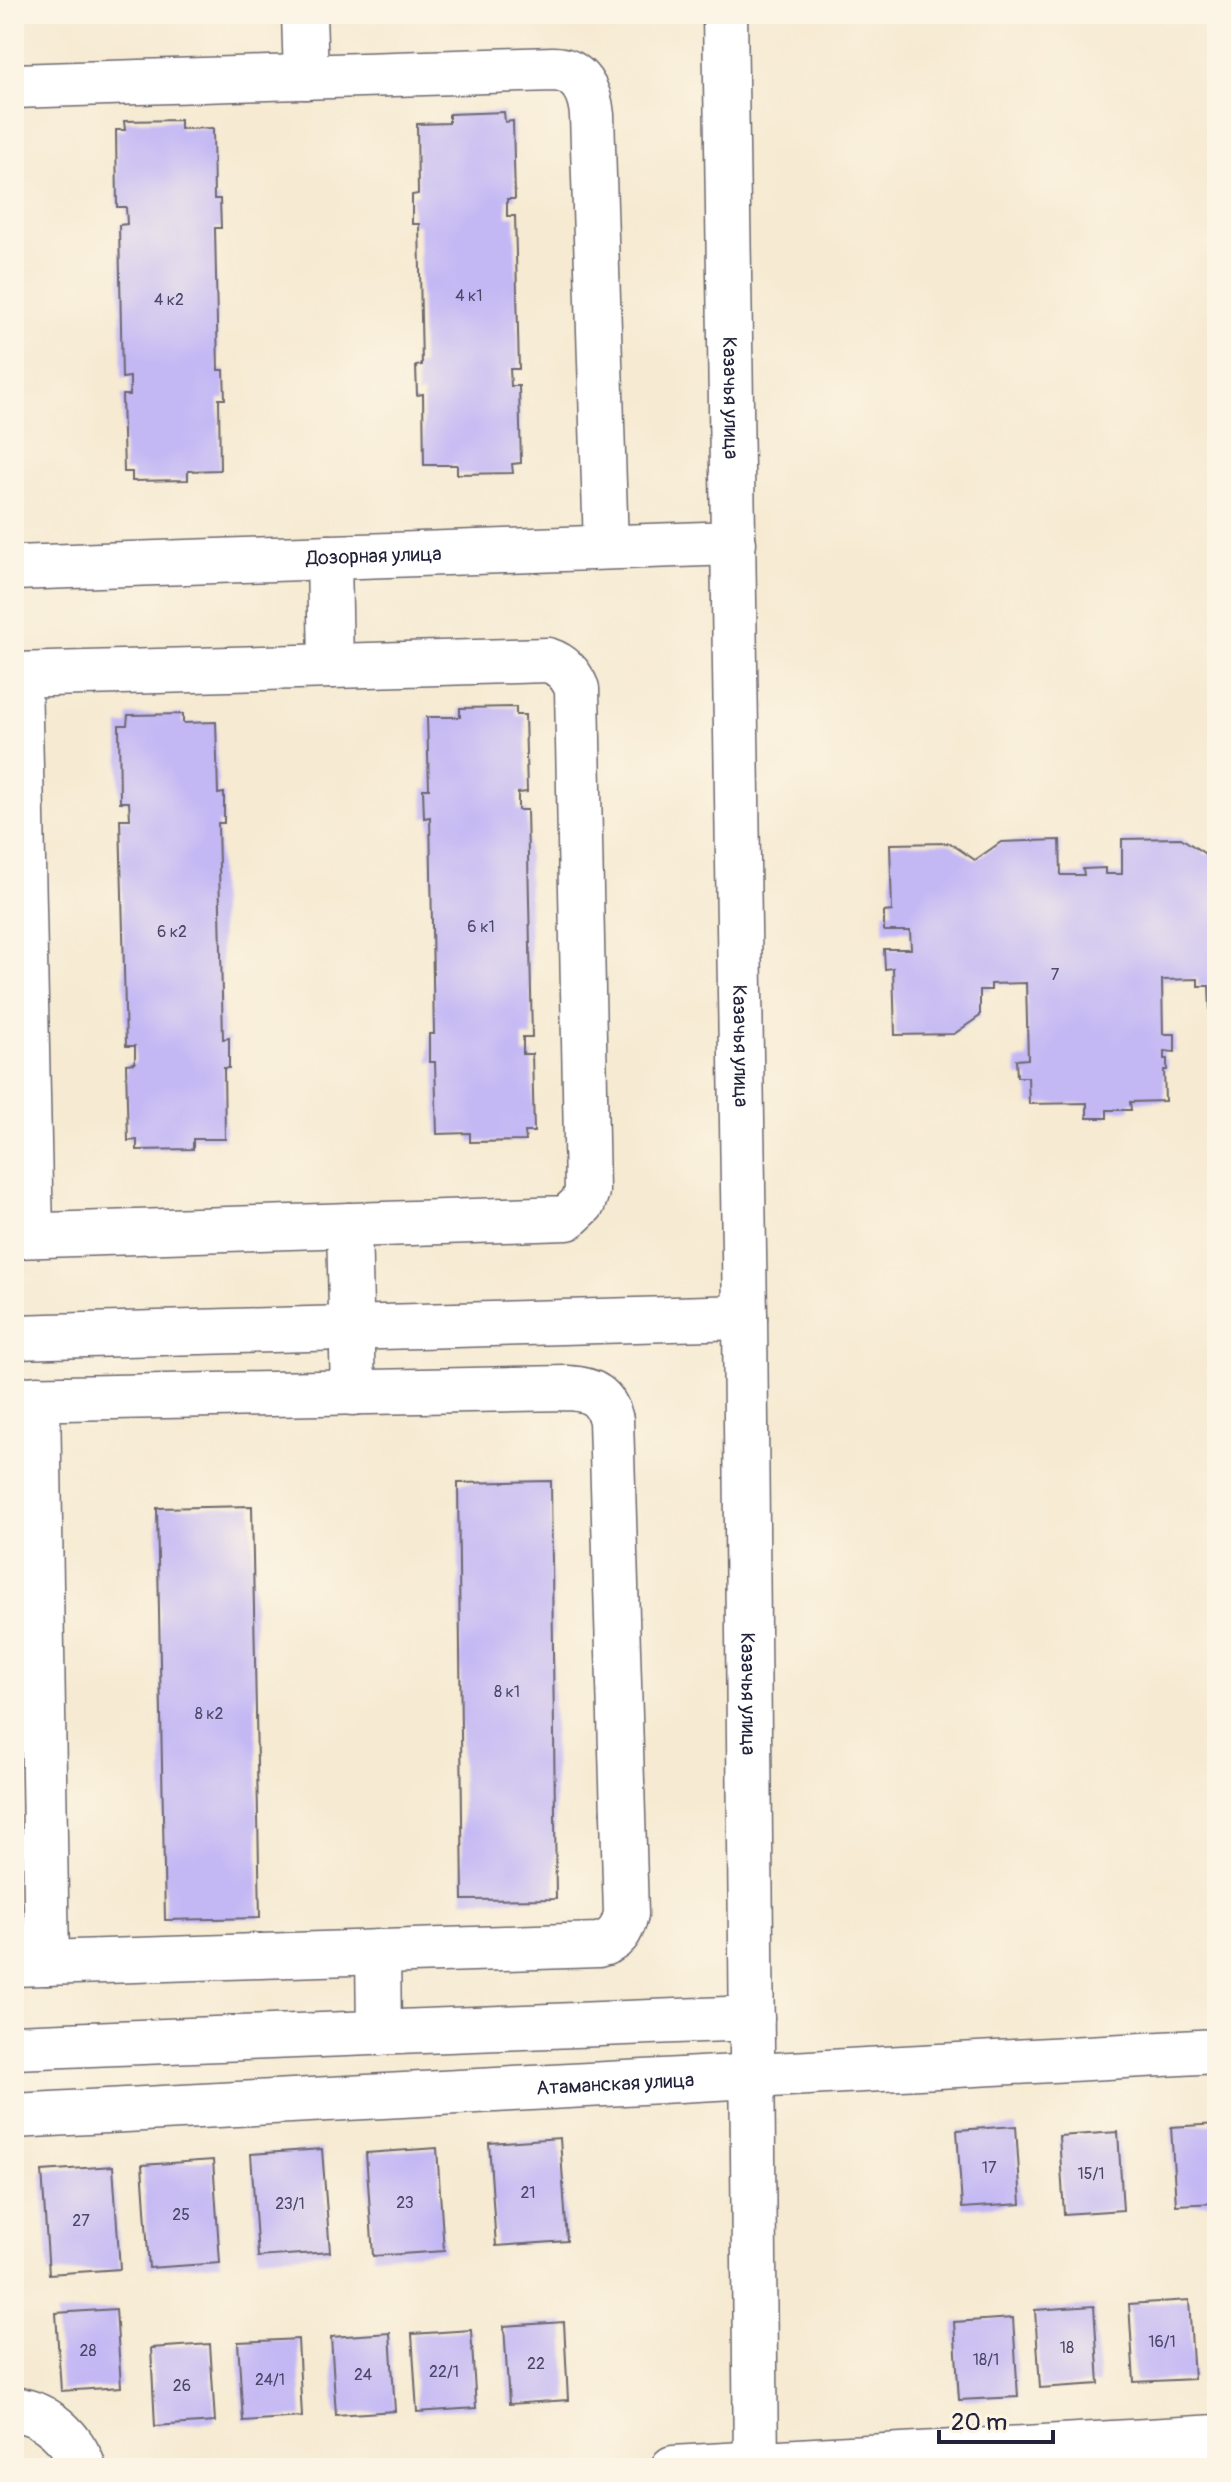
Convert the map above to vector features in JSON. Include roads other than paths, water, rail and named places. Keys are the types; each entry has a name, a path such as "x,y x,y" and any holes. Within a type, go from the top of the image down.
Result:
{"street":[{"path":"304,14 306,77"},
{"name":"Казачья улица","path":"725,14 745,1317 756,2466"},
{"path":"14,86 565,69 584,85 590,98 592,115 606,546"},
{"name":"Дозорная улица","path":"14,568 734,543"},
{"path":"329,557 331,666"},
{"path":"548,660 566,669 577,689 587,1191 583,1203 567,1218 23,1236 16,675 548,660"},
{"path":"349,1225 353,1393"},
{"path":"14,1337 745,1317"},
{"path":"584,1388 598,1394 607,1405 611,1420 626,1914 622,1928 613,1940 598,1945 30,1964 26,1399 353,1393 584,1388"},
{"path":"378,1952 379,2033"},
{"path":"14,2047 752,2018"},
{"name":"Атаманская улица","path":"14,2116 1217,2051"},
{"path":"14,2409 24,2410 49,2422 70,2441 84,2468"},
{"path":"673,2468 756,2466 1217,2437"}]}
